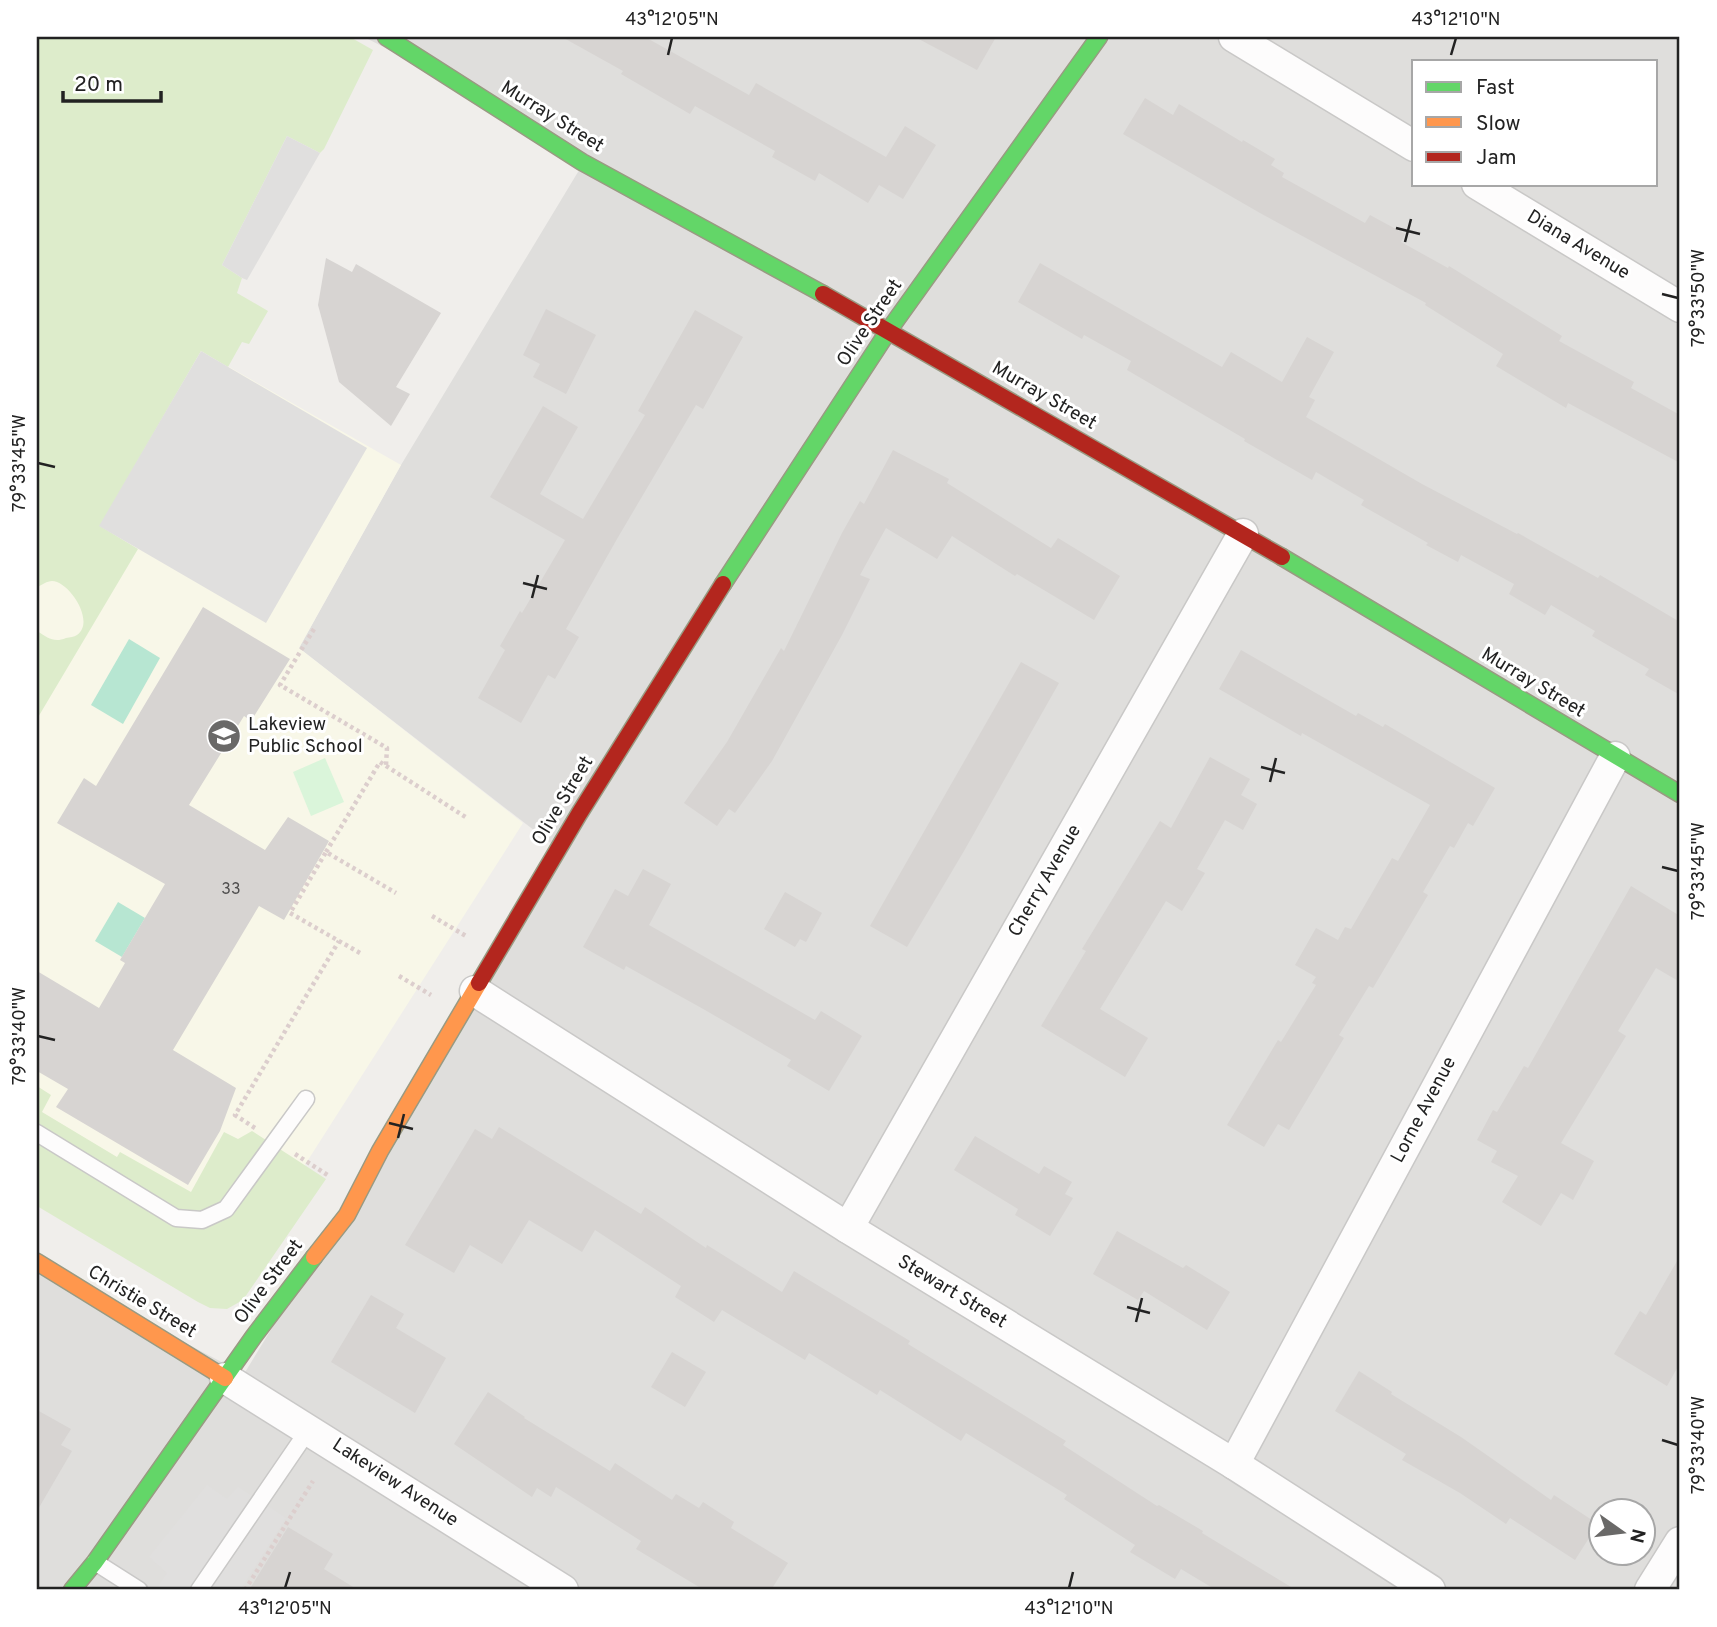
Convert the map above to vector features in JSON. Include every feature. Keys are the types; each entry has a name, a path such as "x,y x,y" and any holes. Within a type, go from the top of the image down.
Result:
{"street":[{"name":"Murray Street","path":"386,37 582,162 889,330 1243,534 1680,794"},
{"name":"Olive Street","path":"72,1590 346,1215 380,1151 579,814 692,631 889,330 1099,37"},
{"path":"1234,37 1412,145"},
{"name":"Diana Avenue","path":"1480,186 1680,307"},
{"name":"Cherry Avenue","path":"848,1228 1243,534"},
{"name":"Lorne Avenue","path":"1234,1464 1615,757"},
{"name":"Stewart Street","path":"475,991 848,1228 1234,1464 1430,1590"},
{"name":"Christie Street","path":"37,1262 225,1378"},
{"name":"Lakeview Avenue","path":"225,1378 563,1590"},
{"path":"1650,1590 1680,1542"}],"lane":[{"path":"37,1133 176,1217 202,1220 226,1209 306,1099"},
{"path":"199,1590 309,1429"},
{"path":"95,1562 139,1590"}],"path":[{"path":"314,629 280,685 387,748 386,765"},
{"path":"360,953 290,913 380,762 467,818"},
{"path":"327,852 396,893"},
{"path":"432,916 473,940"},
{"path":"331,1177 235,1115 339,941"},
{"path":"399,976 437,998"},
{"path":"245,1590 313,1481"}],"shaded area":[{"path":"364,37 1680,37 1680,1590 37,1590 37,1264 244,1374 562,852 299,648 401,465 584,162 491,102"},
{"path":"287,136 320,153 247,280 222,265"},
{"name":"Lakeview Public School","path":"37,251 201,351 401,465 299,648 523,823 220,1298 37,1180"},
{"path":"201,351 367,448 266,623 99,526"},
{"path":"207,1485 227,1499 238,1487 286,1518 240,1590 156,1590 167,1573 149,1557"}],"green space":[{"path":"37,37 350,37 373,50 320,153 287,136 222,265 242,278 237,293 268,311 249,344 242,342 228,367 201,351 100,526 138,549 37,719 37,631 58,640 77,635 84,621 78,603 66,588 52,581 37,587"},
{"path":"129,639 160,658 123,724 91,705"},
{"path":"325,758 344,802 311,816 293,772"},
{"path":"118,902 145,918 122,957 95,941"},
{"path":"37,1086 51,1095 42,1112 117,1157 120,1152 191,1192 224,1132 238,1139 252,1131 326,1179 243,1300 227,1309 210,1308 37,1206"}],"building":[{"path":"562,37 645,37 749,95 756,83 886,157 905,126 936,145 903,199 879,185 868,203 819,173 815,181 772,157 775,151 695,106 690,114 621,74 623,71"},
{"path":"915,37 996,37 977,70"},
{"path":"1145,98 1173,115 1179,104 1275,159 1271,165 1284,173 1282,177 1365,223 1370,215 1405,234 1401,242 1448,268 1449,266 1562,336 1559,341 1634,382 1631,388 1680,415 1680,463 1568,403 1566,408 1496,366 1503,354 1425,305 1426,303 1260,213 1123,134"},
{"path":"326,258 352,272 356,264 441,313 396,387 410,394 391,426 339,382 318,305"},
{"path":"1040,263 1222,367 1231,352 1282,382 1307,337 1334,352 1309,397 1315,400 1306,417 1422,484 1598,578 1600,575 1680,622 1680,695 1645,675 1649,669 1592,636 1595,631 1551,605 1545,615 1509,594 1514,584 1461,555 1458,562 1426,545 1428,543 1361,505 1364,500 1316,472 1312,480 1127,370 1131,361 1084,335 1082,339 1018,302"},
{"path":"546,309 596,335 566,394 533,377 540,364 523,355"},
{"path":"695,310 743,337 703,409 696,405 617,539 566,629 579,637 555,679 548,675 521,723 478,698 505,650 500,646 565,540 490,497 543,406 578,427 540,494 583,519 645,415 638,411"},
{"path":"893,450 949,479 947,483 1051,548 1058,538 1120,576 1094,620 1017,574 1015,576 952,536 937,559 886,528 860,575 870,579 772,761 735,813 729,809 717,826 684,803 727,742 781,648 784,651 842,533 860,501 864,504"},
{"path":"203,607 290,659 251,721 244,716 189,805 265,850 288,817 329,841 284,920 259,906 173,1050 236,1088 220,1131 188,1185 56,1107 68,1089 37,1071 37,971 99,1008 125,963 120,960 165,884 57,823 84,778 96,786"},
{"path":"1241,650 1356,716 1358,713 1383,727 1385,724 1495,788 1473,826 1468,823 1454,848 1450,846 1423,892 1428,895 1373,988 1369,986 1339,1035 1344,1038 1289,1130 1278,1124 1264,1147 1227,1125 1278,1040 1281,1042 1316,985 1312,983 1316,977 1295,965 1316,928 1338,940 1345,927 1351,929 1392,858 1398,861 1430,805 1219,689"},
{"path":"1021,662 1059,683 907,947 870,926"},
{"path":"1210,757 1250,779 1241,795 1257,804 1243,830 1225,820 1197,869 1205,873 1182,911 1166,901 1100,1009 1148,1038 1125,1077 1041,1026 1086,951 1082,949 1160,821 1171,828"},
{"path":"643,869 671,884 649,925 815,1020 821,1011 862,1036 829,1091 787,1066 791,1060 626,966 624,970 583,947 615,889 628,896"},
{"path":"1631,886 1680,916 1680,982 1656,968 1618,1031 1626,1036 1561,1143 1594,1161 1573,1200 1561,1193 1541,1226 1502,1202 1518,1176 1491,1162 1497,1151 1477,1140 1493,1110 1497,1112 1524,1066 1528,1068"},
{"path":"785,892 822,913 806,942 800,939 795,947 764,929"},
{"path":"499,1127 641,1214 645,1207 706,1248 707,1245 782,1292 794,1271 910,1341 908,1344 1066,1441 1063,1445 1157,1506 1203,1531 1202,1533 1296,1590 1216,1590 1181,1569 1175,1579 1130,1552 1135,1545 1064,1499 1067,1495 966,1433 961,1441 880,1390 877,1395 809,1353 805,1360 722,1310 714,1322 675,1297 681,1286 595,1230 582,1252 529,1220 502,1264 470,1245 454,1273 405,1245 475,1129 492,1139"},
{"path":"975,1136 1039,1174 1044,1166 1072,1182 1065,1194 1073,1198 1050,1236 1015,1215 1018,1209 954,1170"},
{"path":"1117,1231 1183,1268 1186,1265 1230,1292 1207,1330 1144,1291 1138,1300 1093,1274"},
{"path":"1680,1256 1680,1363 1667,1386 1614,1354 1640,1311 1646,1315"},
{"path":"371,1295 404,1314 396,1328 446,1358 415,1413 331,1362"},
{"path":"672,1352 706,1372 685,1407 651,1387"},
{"path":"1359,1371 1461,1437 1551,1500 1554,1495 1588,1517 1588,1540 1575,1560 1510,1518 1506,1524 1460,1493 1402,1460 1406,1454 1335,1411"},
{"path":"488,1392 524,1418 610,1471 615,1463 672,1500 676,1494 699,1508 703,1502 734,1522 731,1528 788,1563 771,1590 704,1590 636,1549 641,1541 556,1487 551,1497 537,1488 532,1497 454,1444"},
{"path":"37,1410 71,1429 61,1445 72,1451 37,1511"},
{"path":"288,1527 333,1554 324,1569 358,1590 249,1590"}],"traffic: fast":[{"path":"386,37 582,162 823,294"},
{"path":"723,584 889,330 1099,37"},
{"path":"1282,557 1680,794"},
{"path":"72,1590 95,1562 254,1336 314,1257"}],"traffic: slow":[{"path":"314,1257 347,1215 380,1151 479,983"},
{"path":"37,1262 225,1378"}],"traffic: jam":[{"path":"823,294 1282,557"},
{"path":"479,983 579,814 723,584"}],"place":[{"name":"Lakeview Public School","path":"224,736"}]}
